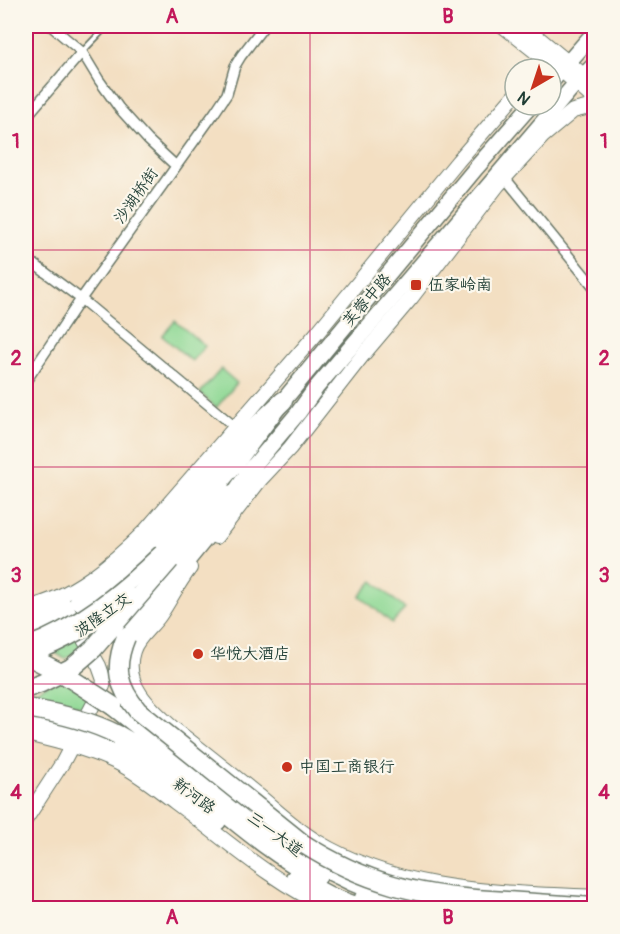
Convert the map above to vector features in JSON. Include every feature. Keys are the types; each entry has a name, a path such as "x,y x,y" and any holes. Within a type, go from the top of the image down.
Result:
{"highway":[{"path":"79,601 103,585 148,546 222,460 283,400"},
{"path":"253,468 213,527 126,637 119,659 118,672 125,693 138,711 302,843 349,869 378,880 431,894 480,900 594,907"},
{"path":"26,689 71,668 93,649 166,556"},
{"path":"26,621 60,604"},
{"path":"26,655 38,633 60,604"},
{"name":"三一大道","path":"26,655 65,675 113,706 326,875 365,898 397,909"},
{"path":"26,708 34,719 50,729"},
{"name":"三一大道","path":"26,708 79,719 106,728 172,770 292,864 326,875"},
{"path":"26,723 108,748 132,759 265,858 331,897 365,898 405,888"},
{"path":"302,843 326,875"},
{"path":"287,873 326,875"},
{"path":"365,898 379,909"},
{"name":"三一大道","path":"365,898 410,901 464,909"}],"main road":[{"path":"563,68 594,33"},
{"name":"芙蓉中路","path":"166,556 253,468 316,388 587,77"},
{"name":"芙蓉中路","path":"166,556 283,400 521,117"},
{"path":"182,579 213,527"},
{"name":"波隆立交","path":"26,646 56,632 103,604 166,556"},
{"name":"波隆立交","path":"26,655 72,637 100,620 130,597 166,556"}],"street":[{"path":"51,26 82,52 119,108 147,140 176,166"},
{"name":"沙湖桥街","path":"26,381 227,94 241,56 264,26"},
{"path":"503,26 542,57"},
{"path":"524,26 544,57"},
{"path":"26,117 82,52"},
{"path":"563,72 587,77 594,99"},
{"path":"594,106 573,111 543,136 505,178 412,297 362,356 290,448 260,480 182,579 160,616 133,651 131,674 139,693 173,728 294,825 344,856 391,874 423,883 456,888 594,897"},
{"path":"26,608 60,604 123,553 173,500 317,333 503,109"},
{"path":"505,178 594,286"},
{"path":"26,258 81,300 235,427"},
{"path":"26,819 53,778 101,692 104,680 99,666 60,604"},
{"path":"104,680 131,674"},
{"name":"新河路","path":"26,734 74,739 118,763 146,780 274,877 330,909"}],"lane":[{"path":"82,52 107,26"}],"green space":[{"path":"175,321 205,346 192,361 162,336"},
{"path":"221,369 237,383 216,408 200,393"},
{"path":"373,581 405,609 392,623 360,596"},
{"path":"79,635 85,645 65,659 51,650"},
{"path":"62,676 95,697 89,710 59,700 26,696"}],"place":[{"name":"伍家岭南","path":"416,285"},
{"name":"华悦大酒店","path":"198,654"},
{"name":"中国工商银行","path":"287,767"}]}
